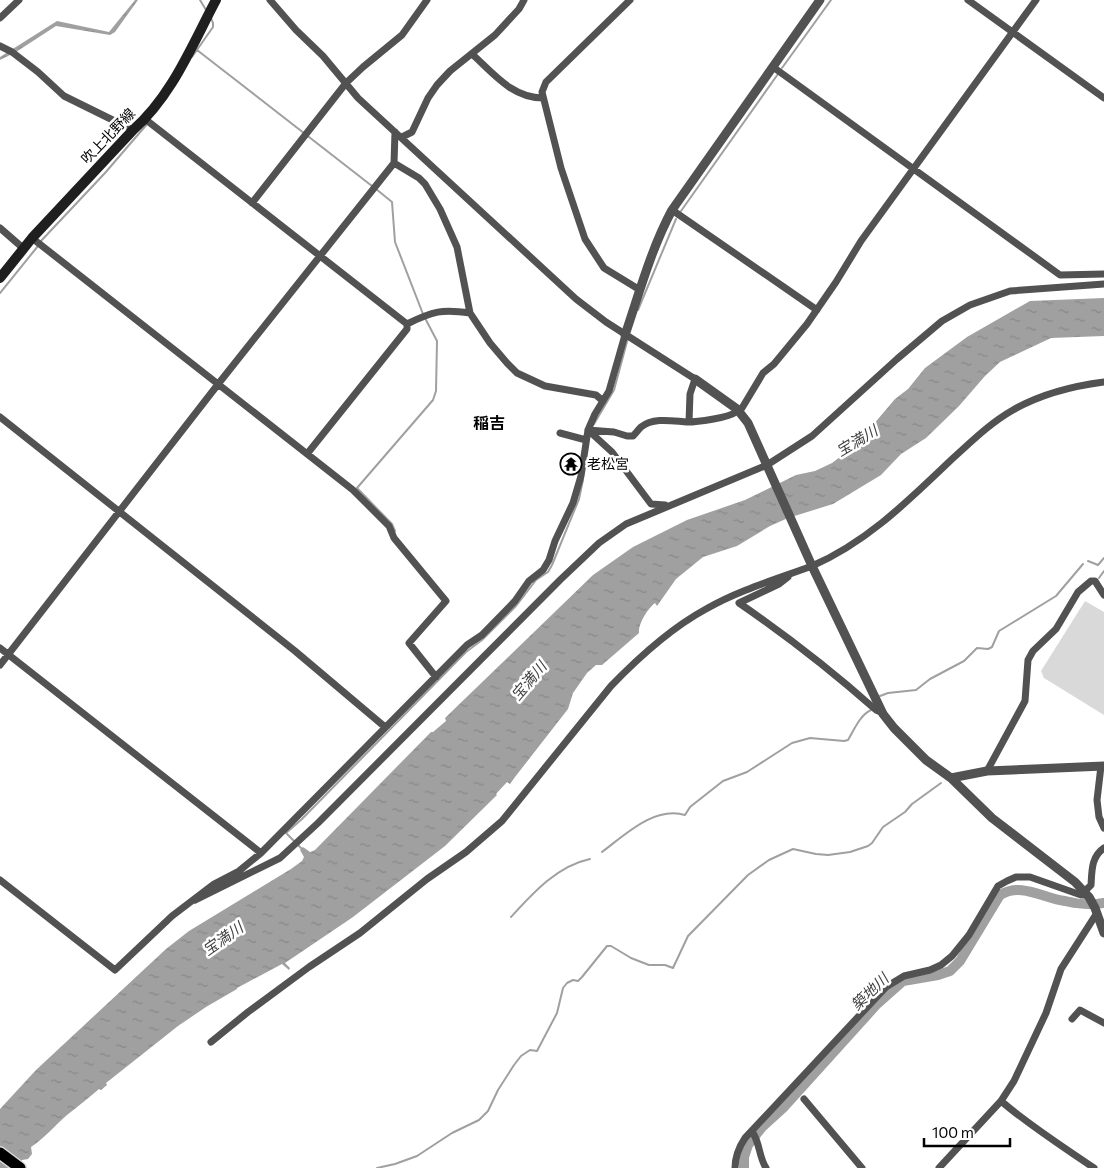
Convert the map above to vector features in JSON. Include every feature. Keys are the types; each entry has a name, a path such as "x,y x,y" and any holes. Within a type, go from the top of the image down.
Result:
{"highway":[{"path":"0,1153 20,1168"}],"main road":[{"name":"吹上北野線","path":"0,278 32,238 132,130 145,119 163,97 216,0"}],"street":[{"path":"0,18 19,0"},
{"path":"270,0 296,30 323,56 358,98 576,299 606,322 695,379 737,410 748,424 811,563 883,714 894,728 926,760 951,778 992,818 1063,872 1087,894 1097,913 1104,934"},
{"path":"252,203 346,83 402,35 427,0"},
{"path":"402,137 412,132 428,98 437,84 450,71 495,35 524,0"},
{"path":"629,0 546,82 543,86 543,98 561,168 585,239 604,268 640,290"},
{"path":"0,880 115,970 172,916 214,884 239,871 261,853 466,645 482,634 515,601 529,581 543,570 549,560 555,541 573,503 581,476 588,430 609,391 640,290 665,223 672,210 820,0"},
{"path":"968,0 1104,98"},
{"path":"588,430 633,436 642,427 653,422 666,420 689,422 722,417 739,410 763,373 774,364 817,310 861,242 913,168 1036,0"},
{"path":"0,46 12,52 38,72 64,96 132,130"},
{"path":"472,54 510,88 530,98 543,98"},
{"path":"772,67 1060,275 1104,274"},
{"path":"145,119 407,324"},
{"path":"0,665 394,163 395,132"},
{"path":"394,163 419,178 425,184 440,209 457,247 470,313 490,343 517,373 545,386 596,395 603,400"},
{"path":"672,210 817,310"},
{"path":"0,228 23,248"},
{"path":"32,238 353,490 389,526 394,538 446,601 410,643 436,677"},
{"path":"194,900 280,858 318,823 599,543 612,533 668,505 768,468 812,436 942,321 970,305 1010,292 1104,284"},
{"path":"407,324 435,311 453,310 470,313"},
{"path":"307,454 407,329 407,324"},
{"path":"689,422 690,394 695,379"},
{"path":"883,714 828,668 739,603 779,584 811,563 827,559 880,526 978,435 1012,410 1052,393 1104,382"},
{"path":"0,417 287,645 385,727"},
{"path":"588,430 612,452 651,504 668,505"},
{"path":"560,433 586,440"},
{"path":"641,517 651,504"},
{"path":"211,1042 309,967 360,933 491,832 502,821 611,686 631,665 660,641 704,609 744,591 794,573"},
{"path":"987,771 1025,701 1028,660 1033,651 1056,630 1083,586 1095,580 1104,595"},
{"path":"0,648 261,853"},
{"path":"951,778 987,771 1102,766 1101,791 1097,808 1104,828"},
{"path":"1087,894 1091,885 1093,862 1104,848"},
{"path":"735,1168 740,1145 745,1138 886,987 904,976 930,970 952,956 974,928 998,886 1016,877 1030,877 1081,895 1087,894"},
{"path":"939,1168 1001,1101 1014,1081 1043,1020 1061,969 1097,913"},
{"path":"1072,1020 1080,1010 1104,1023"},
{"path":"804,1099 862,1168"},
{"path":"1001,1101 1024,1121 1035,1126 1094,1168"},
{"path":"753,1133 758,1141 763,1164 766,1168"}],"shaded area":[{"path":"1085,601 1104,612 1104,715 1044,678 1041,671"}],"water":[{"path":"135,0 138,0 115,32 110,35 56,26 0,60 0,57 57,21 109,32"},
{"name":"宝満川","path":"1104,298 1104,336 1051,338 1000,362 926,438 901,454 881,475 833,504 788,518 770,526 737,546 703,557 676,579 657,606 655,603 649,609 644,616 639,633 602,665 596,665 587,673 573,693 568,709 510,784 507,782 497,795 445,846 353,917 285,963 290,968 289,970 282,964 237,988 178,1026 106,1083 107,1085 101,1090 99,1089 31,1147 32,1154 28,1159 22,1160 16,1168 0,1168 0,1109 36,1070 166,949 189,931 302,861 304,857 300,850 303,847 310,852 315,850 431,732 446,721 445,718 593,575 633,547 687,520 745,500 796,475 815,471 832,463 856,445 895,399 908,389 925,368 967,337 1030,301"}],"waterway":[{"path":"200,0 206,10"},
{"path":"782,68 831,0"},
{"path":"192,57 213,27 211,18"},
{"path":"197,50 372,186"},
{"path":"681,211 778,74"},
{"path":"40,242 105,173 148,123"},
{"path":"376,189 392,202 395,242 423,314"},
{"path":"638,310 676,219"},
{"path":"0,293 38,246"},
{"path":"395,531 392,524 357,488 433,400 436,391 437,341 425,318"},
{"path":"594,424 614,390 628,338"},
{"path":"302,849 286,833 466,652 482,640 516,606 536,580 548,572 579,499 583,480"},
{"path":"1088,561 1098,565 1104,558"},
{"path":"880,696 888,693 916,690 930,679 964,661 977,648 988,649 992,647 999,631 1056,596 1083,564"},
{"path":"1099,578 1104,571"},
{"path":"602,852 630,830 651,818 673,813 685,815 690,807 723,781 747,772 792,743 810,738 848,740 860,719 871,710"},
{"path":"377,1168 417,1156 452,1133 479,1120 488,1111 498,1090 521,1056 530,1050 537,1051 557,1013 563,988 573,980 578,981 607,946 611,946 631,958 649,965 665,965 673,968 688,936 748,875 769,860 793,849 828,855 850,852 868,846 883,827 941,783"},
{"path":"511,917 537,890 556,874 590,859"},
{"name":"築地川","path":"744,1168 744,1157 748,1145 762,1127 784,1107 877,1004 903,981 950,971 960,961 1000,895 1008,891 1024,890 1074,903 1104,903"},
{"name":"築地川","path":"738,1164 744,1157"}],"place":[{"name":"老松宮","path":"571,464"}],"district":[{"name":"稲吉","path":"489,423"}]}
